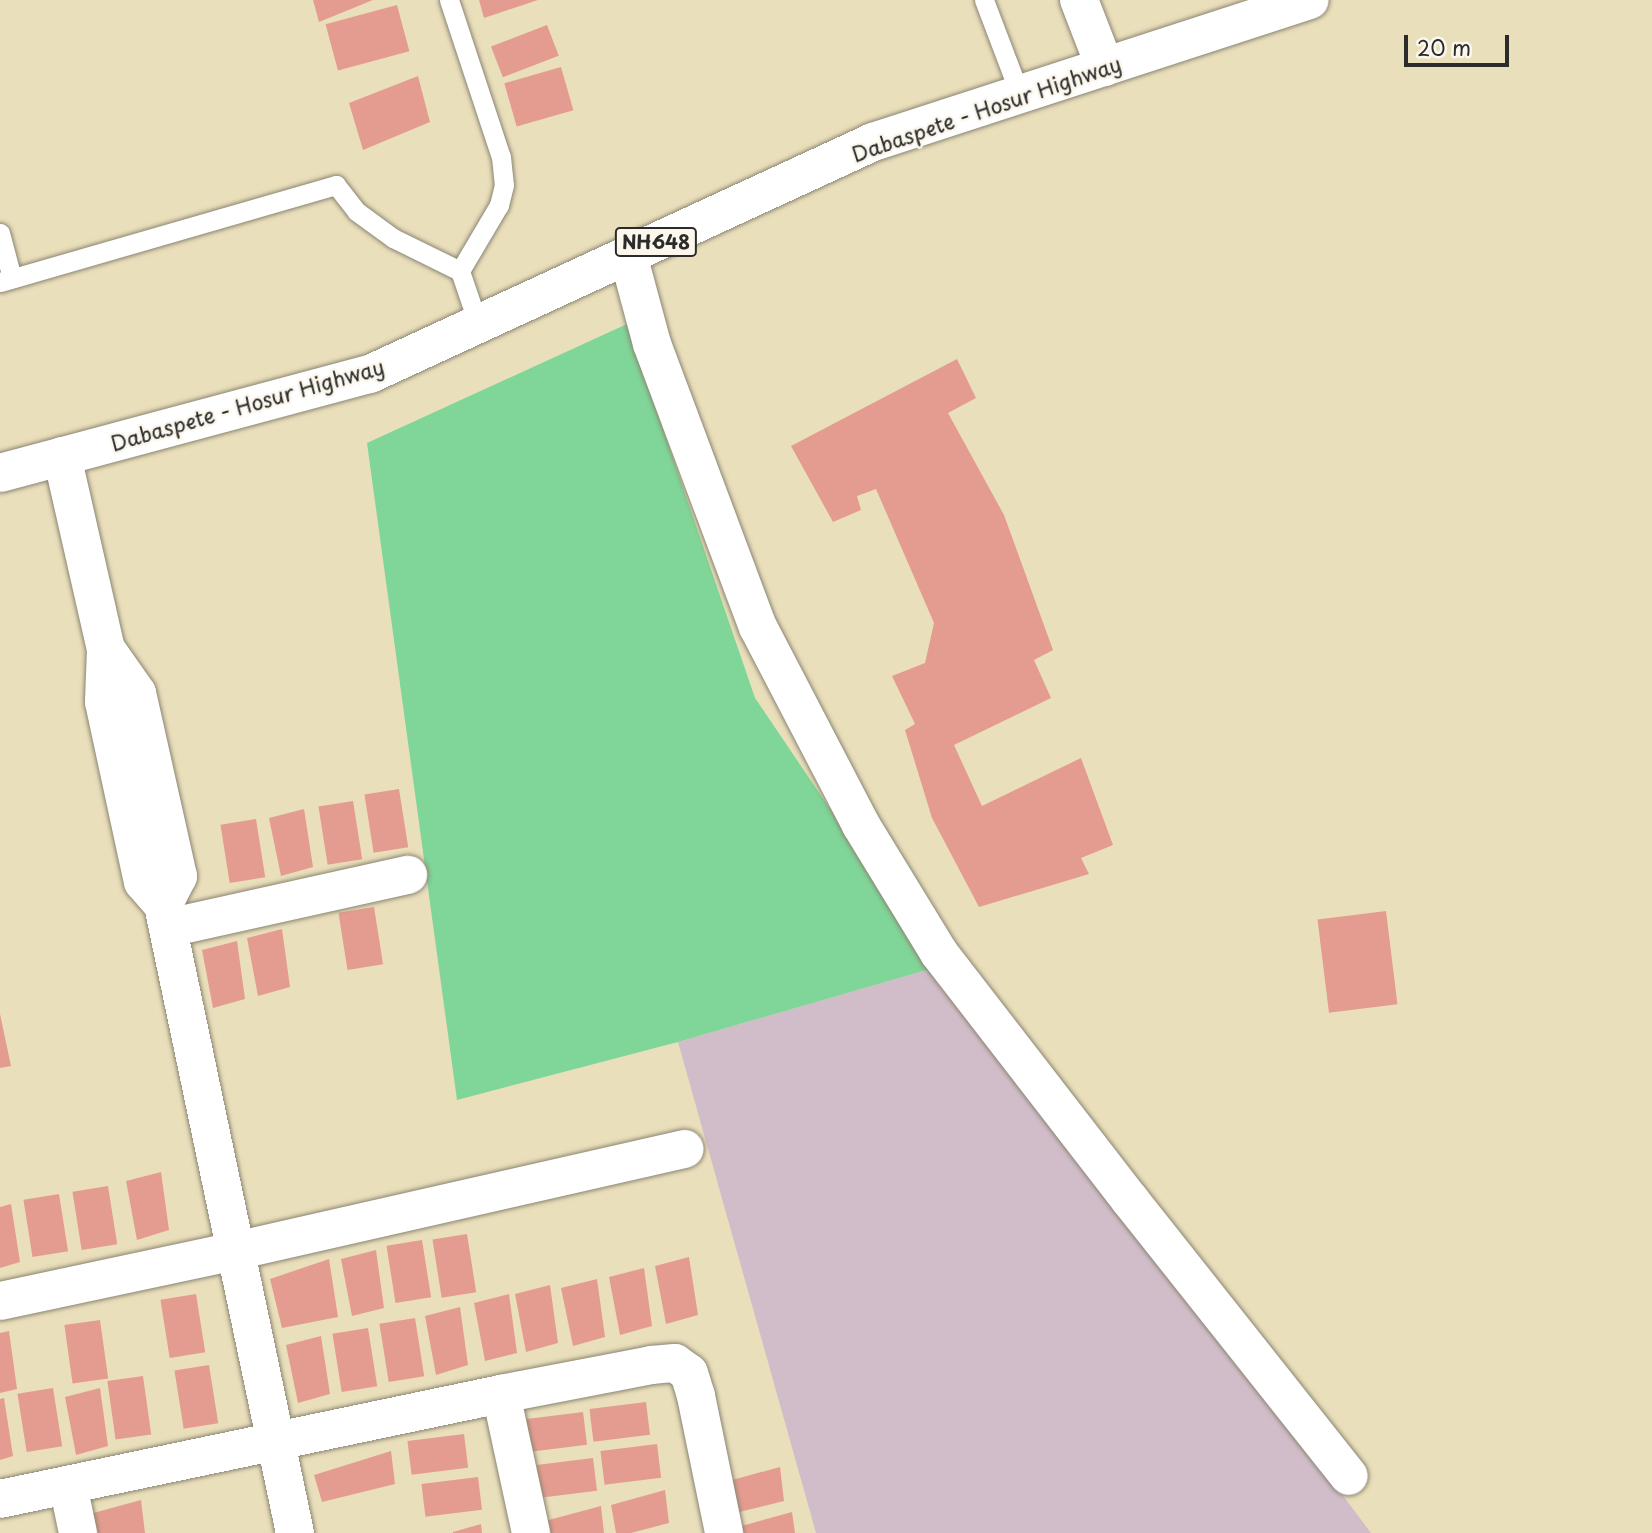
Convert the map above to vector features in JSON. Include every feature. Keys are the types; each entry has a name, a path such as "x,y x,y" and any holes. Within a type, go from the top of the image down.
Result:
{"main road":[{"path":"1079,0 1105,67"},
{"name":"Dabaspete - Hosur Highway","path":"0,472 370,374 873,142 1310,0"},
{"path":"628,255 652,344 758,628 861,825 939,954 1349,1476"},
{"path":"62,456 106,649 104,702 143,882 165,917 295,1533"},
{"path":"165,917 408,875"},
{"path":"0,1301 685,1149"},
{"path":"0,1499 501,1394 675,1363 690,1373 724,1533"},
{"path":"501,1394 531,1533"},
{"path":"68,1485 78,1533"}],"lane":[{"path":"449,0 501,158 504,185 499,205 460,271"},
{"path":"984,0 1020,94"},
{"path":"0,233 6,280 336,185 356,211 393,238 460,271 478,324"}],"shaded area":[{"path":"937,967 1371,1533 816,1533 678,1042"}],"green space":[{"path":"627,324 755,698 937,967 678,1042 457,1100 367,443"}],"building":[{"path":"313,0 373,0 319,22"},
{"path":"479,0 538,0 484,18"},
{"path":"397,5 409,51 338,71 326,24"},
{"path":"547,25 559,56 503,77 491,47"},
{"path":"561,67 573,110 517,127 504,83"},
{"path":"418,76 430,122 363,150 349,103"},
{"path":"957,359 976,398 948,413 1004,515 1053,650 1034,660 1051,698 954,745 982,806 1081,758 1113,845 1081,858 1089,874 979,907 932,818 905,730 915,724 892,676 925,663 934,623 876,489 857,496 861,510 833,522 791,446"},
{"path":"399,789 408,847 374,853 364,794"},
{"path":"353,801 362,859 328,865 318,806"},
{"path":"304,809 313,867 281,876 269,818"},
{"path":"256,819 265,877 230,883 220,825"},
{"path":"374,907 383,964 348,970 338,913"},
{"path":"1386,911 1397,1004 1329,1013 1318,919"},
{"path":"282,929 290,987 258,996 247,938"},
{"path":"237,941 245,999 213,1008 202,950"},
{"path":"0,1014 11,1066 0,1068"},
{"path":"161,1172 169,1230 137,1240 126,1181"},
{"path":"108,1186 117,1244 82,1250 72,1192"},
{"path":"59,1194 68,1251 33,1257 23,1200"},
{"path":"11,1204 20,1262 0,1268 0,1207"},
{"path":"467,1234 476,1292 442,1298 432,1239"},
{"path":"422,1240 431,1297 396,1303 386,1246"},
{"path":"376,1250 384,1308 352,1316 341,1259"},
{"path":"689,1257 698,1315 666,1324 655,1266"},
{"path":"329,1259 338,1317 282,1328 270,1279"},
{"path":"644,1268 652,1326 620,1335 609,1277"},
{"path":"597,1279 605,1337 573,1346 561,1288"},
{"path":"550,1285 558,1343 526,1352 515,1294"},
{"path":"196,1294 205,1352 170,1358 160,1300"},
{"path":"509,1294 517,1353 485,1361 474,1303"},
{"path":"460,1307 468,1365 436,1375 425,1316"},
{"path":"415,1318 424,1376 389,1382 379,1324"},
{"path":"100,1320 108,1378 73,1383 64,1325"},
{"path":"368,1328 377,1386 342,1392 332,1334"},
{"path":"9,1331 17,1389 0,1393 0,1333"},
{"path":"321,1336 330,1394 298,1403 286,1345"},
{"path":"209,1365 218,1423 184,1429 174,1370"},
{"path":"143,1376 151,1434 116,1439 107,1381"},
{"path":"53,1388 62,1446 27,1452 17,1394"},
{"path":"100,1388 108,1446 76,1455 65,1397"},
{"path":"4,1398 13,1456 0,1460 0,1399"},
{"path":"646,1402 650,1435 593,1442 589,1409"},
{"path":"583,1412 587,1445 530,1452 526,1419"},
{"path":"464,1434 468,1468 412,1475 407,1441"},
{"path":"657,1444 661,1478 605,1485 600,1451"},
{"path":"391,1451 395,1484 322,1502 314,1475"},
{"path":"593,1458 597,1491 540,1498 536,1465"},
{"path":"780,1467 784,1501 731,1514 725,1482"},
{"path":"478,1477 482,1510 425,1517 421,1484"},
{"path":"665,1490 669,1523 631,1533 616,1533 611,1505"},
{"path":"141,1500 145,1533 89,1533 86,1515"},
{"path":"601,1506 604,1533 548,1533 545,1521"},
{"path":"792,1512 795,1533 739,1533 738,1527"},
{"path":"481,1524 482,1533 453,1533 453,1532"}]}
